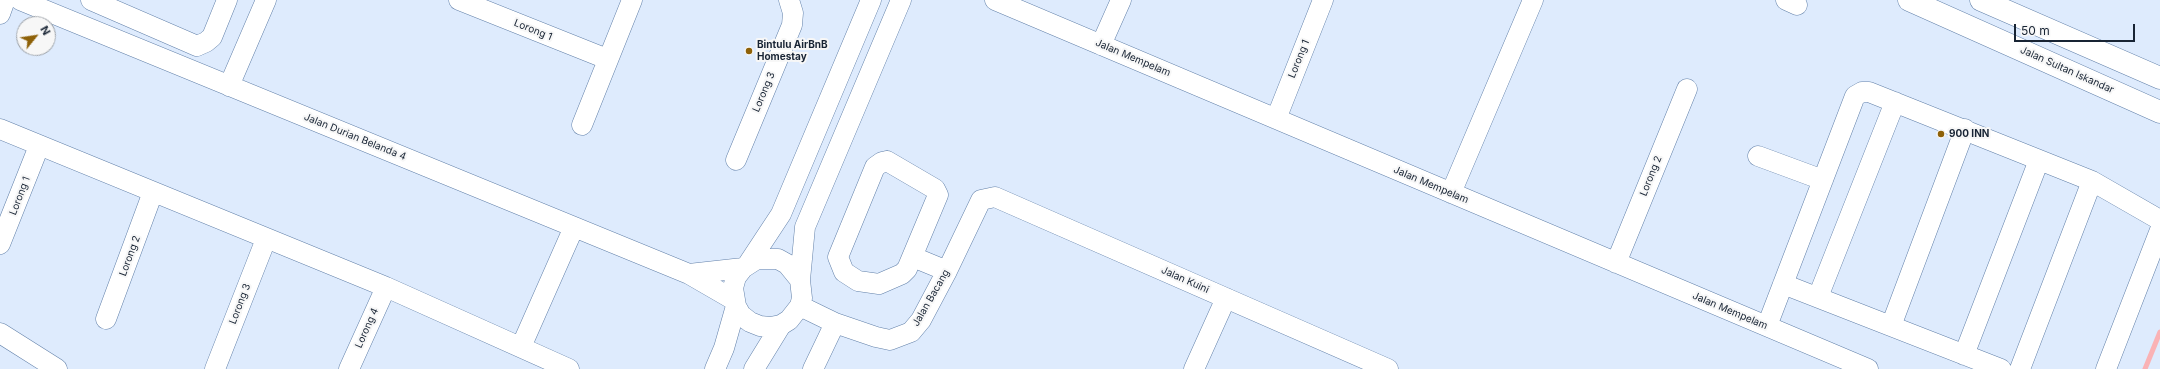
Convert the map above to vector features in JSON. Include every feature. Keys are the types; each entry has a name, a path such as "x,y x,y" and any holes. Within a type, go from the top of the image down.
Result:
{"main road":[{"name":"Jalan Sultan Iskandar","path":"1908,0 2160,112"},
{"path":"1981,0 2160,78"}],"street":[{"path":"0,14 5,0"},
{"name":"Jalan Durian Belanda 4","path":"20,0 689,274 735,303"},
{"path":"91,0 130,7 197,46 206,42 212,37 227,0"},
{"path":"229,86 266,0"},
{"name":"Lorong 1","path":"459,0 607,59"},
{"path":"582,125 607,59 632,0"},
{"name":"Lorong 3","path":"736,160 792,25 793,13 789,0"},
{"path":"871,0 782,214 746,266 736,277 733,288 735,303 741,315 750,322 765,327 781,325 789,320 800,306 802,298 800,280 805,226 901,0"},
{"name":"Jalan Mempelam","path":"995,0 1868,369"},
{"path":"1101,45 1121,0"},
{"name":"Lorong 1","path":"1276,119 1323,0"},
{"path":"1451,193 1533,0"},
{"path":"117,40 130,7"},
{"name":"Lorong 2","path":"1616,263 1687,89"},
{"path":"1767,326 1855,96 1862,92 1869,92 1965,129 2092,181 2160,220"},
{"path":"1818,298 1895,102"},
{"path":"0,129 386,287 569,369"},
{"path":"1891,326 1965,129"},
{"name":"Lorong 1","path":"0,244 39,146"},
{"path":"1758,156 1823,180"},
{"path":"1964,355 2039,160"},
{"path":"887,161 935,189 938,195 913,257 907,269 902,274 879,284 858,282 844,272 838,257 875,168 882,162 887,161"},
{"path":"2020,369 2092,181"},
{"name":"Lorong 2","path":"106,319 153,192"},
{"name":"Jalan Kuini","path":"981,200 995,197 1388,369"},
{"name":"Jalan Bacang","path":"800,306 835,323 876,337 890,340 911,332 921,320 947,271 981,200"},
{"path":"521,347 574,227"},
{"path":"2106,369 2160,230"},
{"name":"Lorong 3","path":"215,369 266,239"},
{"path":"913,257 947,271"},
{"path":"689,274 746,266 757,259 778,260 787,264 800,280"},
{"path":"1783,284 2001,369"},
{"name":"Lorong 4","path":"349,369 386,287"},
{"path":"1194,369 1226,298"},
{"path":"715,369 724,348 735,303"},
{"path":"815,368 835,323"},
{"path":"754,369 781,325"},
{"path":"0,333 57,369"}],"waterway":[{"path":"2145,369 2160,332"}],"place":[{"name":"Bintulu AirBnB Homestay","path":"749,51"},
{"name":"900 INN","path":"1941,134"}]}
